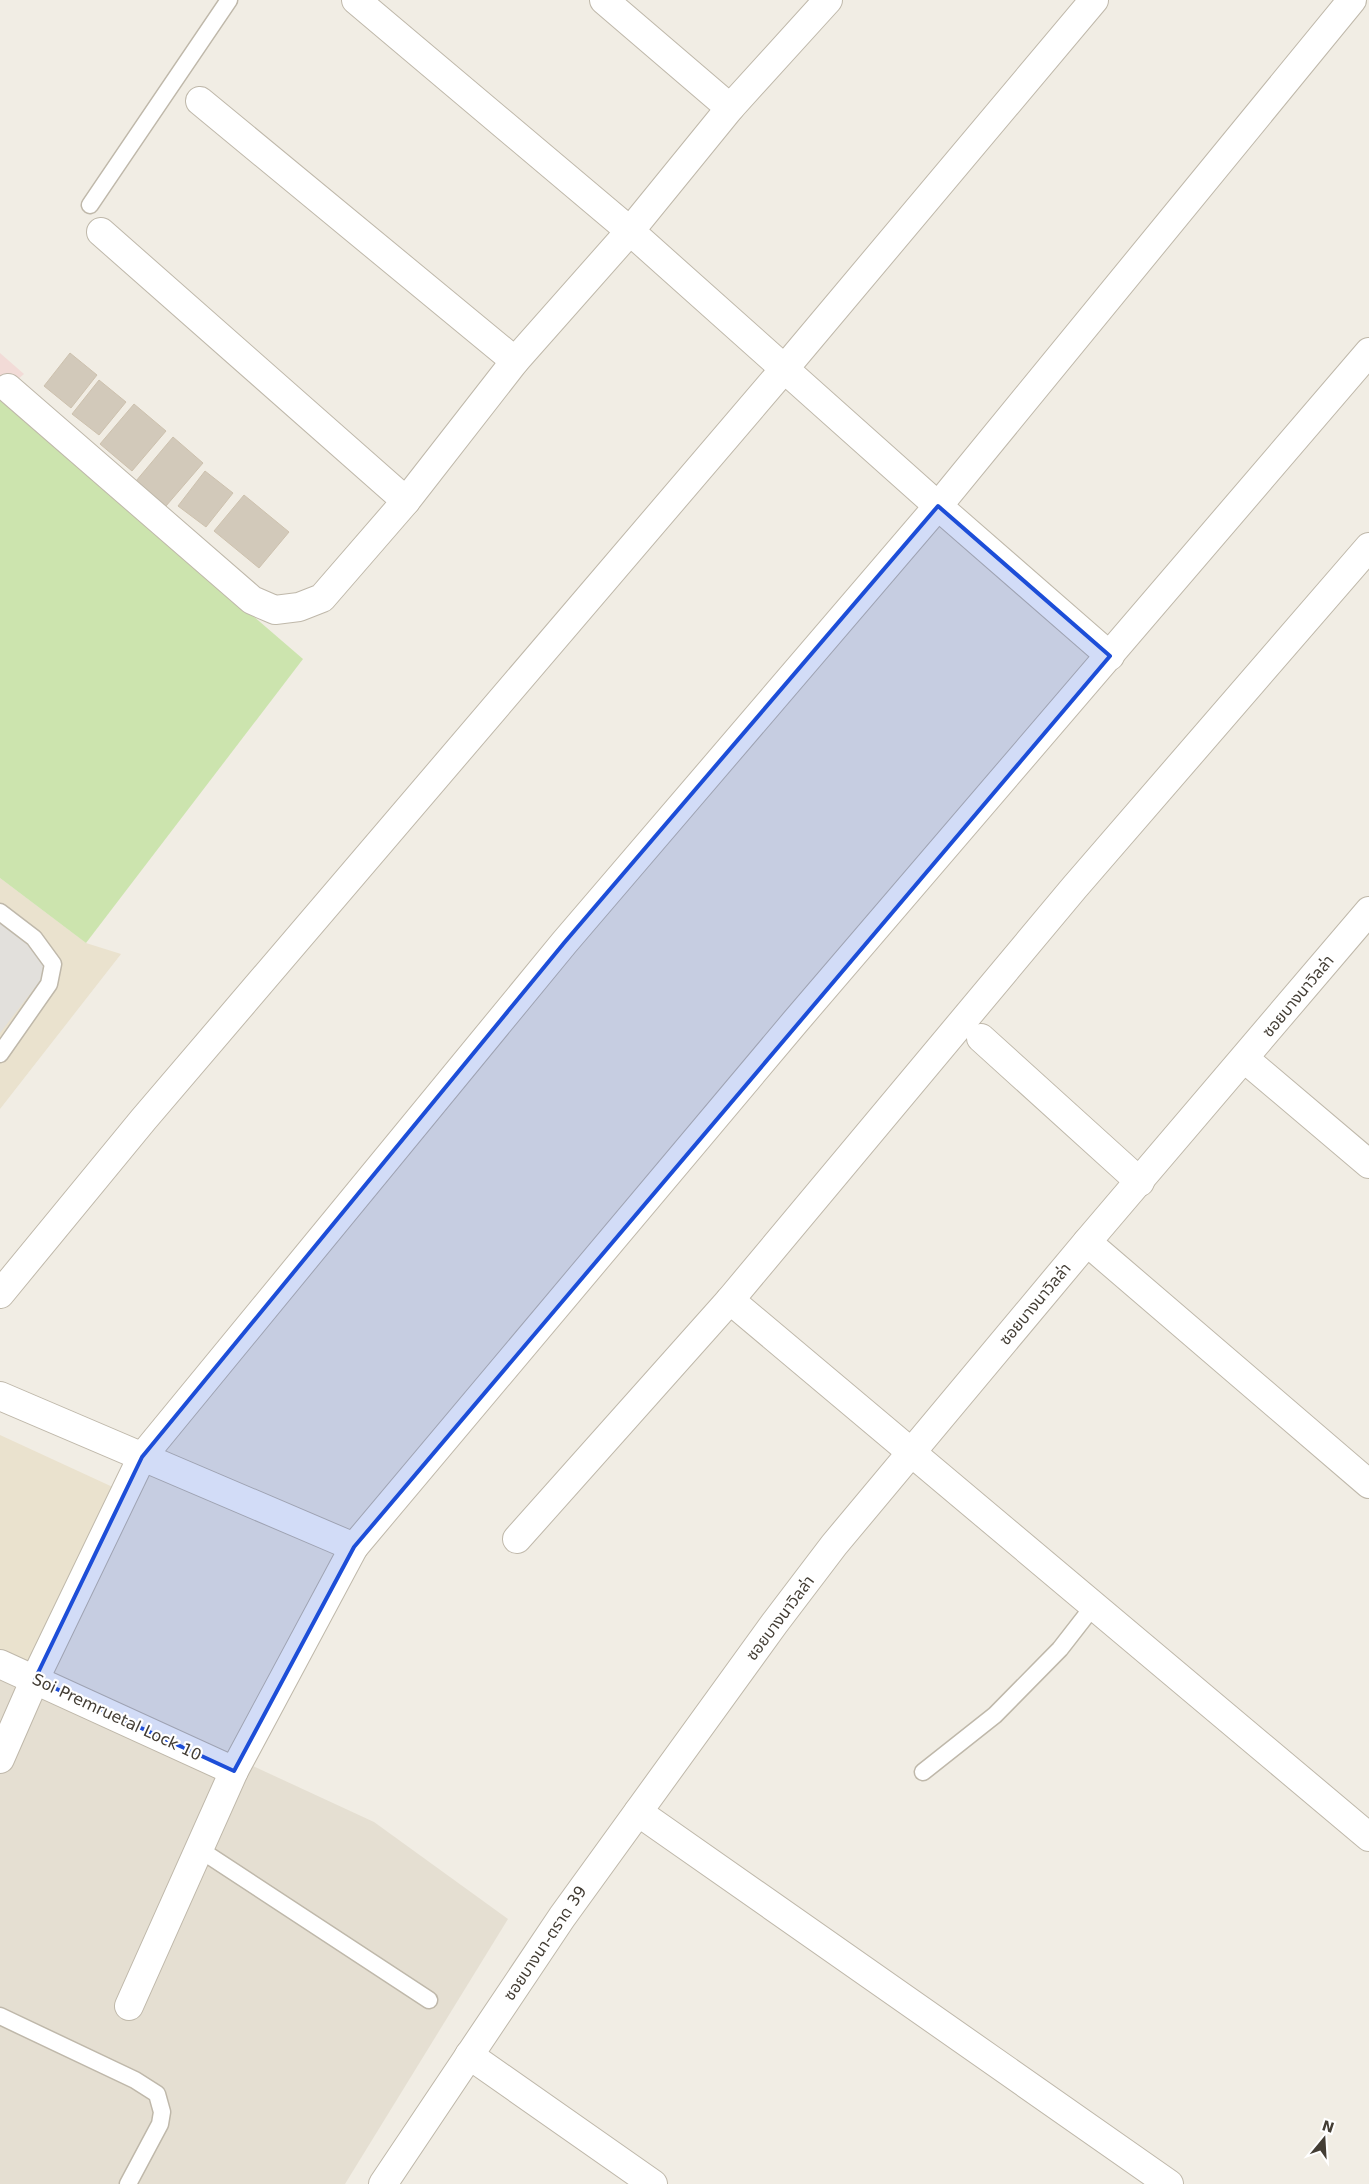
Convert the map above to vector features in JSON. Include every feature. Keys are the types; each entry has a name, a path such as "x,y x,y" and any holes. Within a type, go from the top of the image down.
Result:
{"street":[{"path":"356,0 630,231 938,506 1110,656"},
{"path":"604,0 730,108"},
{"path":"4,385 252,600 275,610 299,607 322,598 406,502 514,361 630,231 730,108 828,0"},
{"path":"0,1294 162,1097 785,368 1094,0"},
{"path":"0,1759 35,1679 142,1457 564,943 938,506 1352,0"},
{"path":"200,101 514,361"},
{"path":"101,232 406,502"},
{"path":"129,2006 234,1771 354,1547 789,1030 1369,352"},
{"path":"517,1539 730,1300 1074,888 1369,547"},
{"name":"ซอยบางนาวิลล่า","path":"714,1708 798,1592 912,1452 1087,1242 1245,1059 1369,911"},
{"path":"981,1038 1140,1182"},
{"path":"1245,1059 1369,1164"},
{"path":"1087,1242 1369,1484"},
{"path":"730,1300 1095,1604 1369,1837"},
{"path":"0,1396 354,1547"},
{"name":"Soi Premruetal Lock 10","path":"0,1664 234,1771"},
{"name":"ซอยบางนา-ตราด 39","path":"383,2184 562,1916 714,1708"},
{"path":"638,1812 1169,2184"},
{"path":"469,2055 653,2184"}],"lane":[{"path":"90,205 229,0"},
{"path":"0,912 34,938 53,964 48,984 0,1054"},
{"path":"923,1772 995,1715 1060,1649 1095,1604"},
{"path":"199,1849 429,2000"},
{"path":"0,2016 136,2080 157,2094 162,2112 160,2124 128,2184"}],"highlighted area":[{"path":"938,506 1110,656 354,1547 234,1771 35,1679 142,1457 564,943"}],"shaded area":[{"path":"0,353 24,374 0,395"},
{"path":"0,878 86,943 121,954 0,1109"},
{"path":"0,923 53,964 0,1033"},
{"path":"0,1435 117,1489 35,1679 0,1660"},
{"path":"0,1649 374,1822 508,1919 345,2184 0,2184"}],"green space":[{"path":"0,398 303,659 86,943 0,878"}],"building":[{"path":"70,353 97,375 71,408 44,386"},
{"path":"99,380 126,402 99,435 72,414"},
{"path":"134,404 166,431 132,471 100,444"},
{"path":"173,437 203,463 166,506 136,481"},
{"path":"205,471 233,493 206,527 178,506"},
{"path":"244,495 289,532 259,568 214,531"}]}
